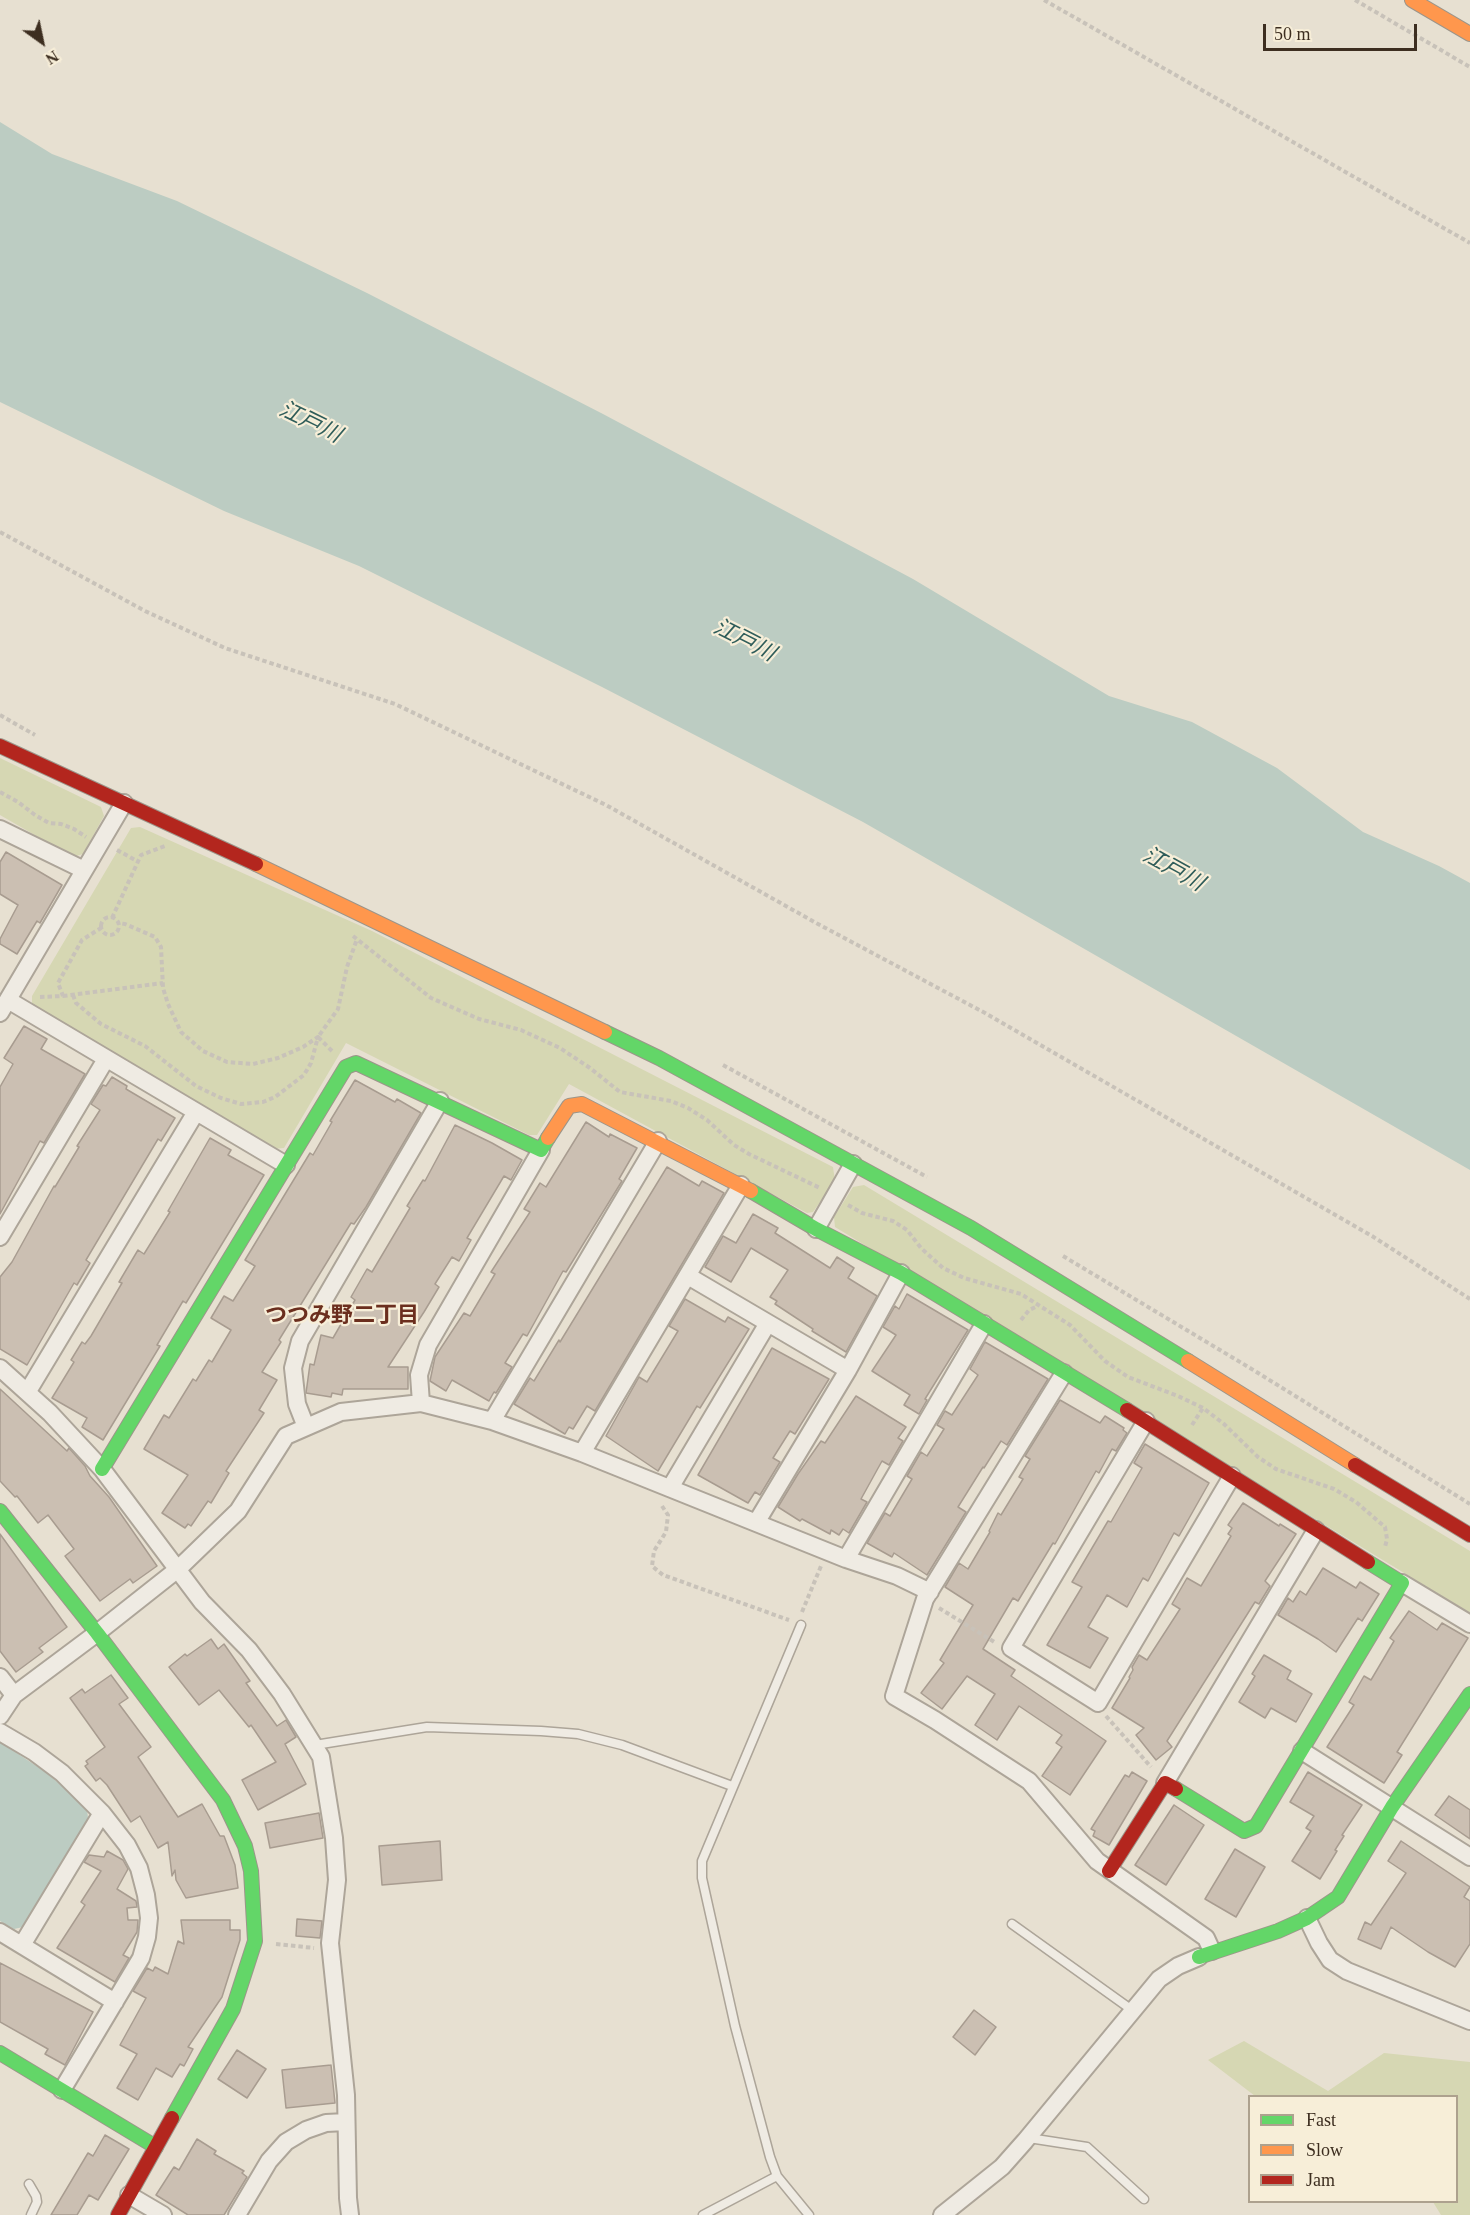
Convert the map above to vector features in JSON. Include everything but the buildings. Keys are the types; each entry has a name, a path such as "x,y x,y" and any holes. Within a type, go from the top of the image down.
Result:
{"street":[{"path":"1412,0 1470,34"},
{"path":"0,746 320,893 638,1048 971,1228 1470,1535"},
{"path":"124,803 106,846 84,870 4,1006 106,1059 286,1164"},
{"path":"0,829 84,870"},
{"path":"0,1237 106,1059"},
{"path":"102,1469 346,1067 356,1063 541,1150"},
{"path":"306,1426 297,1404 293,1368 300,1341 440,1101"},
{"path":"421,1403 419,1375 428,1345 541,1150 570,1106 582,1104 741,1185 816,1229 901,1273 1146,1421 1316,1530 1470,1624"},
{"path":"28,1391 196,1112"},
{"path":"492,1421 658,1142"},
{"path":"816,1229 854,1164"},
{"path":"582,1453 741,1185"},
{"path":"756,1523 848,1370 901,1273"},
{"path":"688,1276 848,1370"},
{"path":"670,1488 768,1323"},
{"path":"846,1559 984,1324"},
{"path":"0,1368 28,1391 79,1442 102,1469 202,1602 249,1650 282,1694 315,1745 324,1771 334,1838 337,1880 330,1950 346,2095 350,2215"},
{"path":"1064,1373 928,1595 894,1696 1029,1781 1097,1861 1206,1938 1205,1954"},
{"path":"0,1716 14,1695 178,1569 238,1511 286,1436 341,1412 421,1403 492,1421 582,1453 846,1559 897,1576 928,1595"},
{"path":"1146,1421 1011,1648 1098,1703 1232,1476"},
{"path":"0,1511 200,1767 235,1821 245,1846 251,1871 255,1941 233,2009 118,2215"},
{"path":"1109,1871 1165,1783 1316,1530"},
{"path":"1165,1783 1244,1831 1256,1826 1402,1583"},
{"path":"0,1677 14,1695"},
{"path":"944,2215 1002,2167 1029,2138 1159,1979 1178,1966 1205,1954 1278,1931 1307,1918 1338,1897 1392,1807 1470,1694"},
{"path":"0,1732 34,1752 62,1773 102,1813 127,1845 139,1868 147,1894 149,1918 141,1958 62,2090"},
{"path":"1302,1751 1470,1857"},
{"path":"22,1945 102,1813"},
{"path":"1307,1918 1330,1960 1347,1971 1470,2021"},
{"path":"0,1932 116,2002"},
{"path":"0,2053 156,2147"},
{"path":"237,2215 269,2161 286,2142 306,2130 326,2123 346,2122"},
{"path":"129,2195 163,2215"}],"lane":[{"path":"799,1624 702,1861 702,1878 735,2026 770,2157 777,2176 809,2215"},
{"path":"315,1745 427,1727 568,1733 621,1745 732,1786"},
{"path":"1012,1924 1132,2010"},
{"path":"1029,2138 1087,2146 1144,2199"},
{"path":"703,2215 777,2176"},
{"path":"29,2184 37,2202 32,2215"}],"path":[{"path":"1044,0 1470,243"},
{"path":"1354,0 1470,67"},
{"path":"0,532 145,611 225,648 395,704 606,806 818,924 985,1013 1372,1236 1470,1299"},
{"path":"0,792 50,823 61,824 137,861"},
{"path":"63,996 58,983 82,940 101,928 104,920 111,918 141,855 166,846"},
{"path":"111,918 118,923 155,937 161,947 163,983 168,1004 182,1032 203,1051 227,1062 254,1064 278,1058 303,1047 318,1037 338,1009 347,967 357,939"},
{"path":"101,928 103,932 112,935 116,932 118,923"},
{"path":"349,933 431,998 479,1019 521,1030 560,1048 620,1092 671,1101 688,1108 707,1120 749,1154 821,1190"},
{"path":"35,994 40,997 63,996 163,983"},
{"path":"74,995 76,1003 101,1024 145,1046 196,1086 221,1098 241,1104 263,1102 275,1097 304,1075 311,1064 318,1037"},
{"path":"318,1037 332,1052"},
{"path":"846,1204 862,1213 893,1221 907,1230 921,1248 943,1268 964,1278 1021,1294 1070,1325 1105,1361 1128,1377 1193,1401 1224,1424 1258,1457 1276,1468 1334,1489 1356,1502 1385,1527 1387,1539 1384,1552 1375,1566"},
{"path":"661,1503 668,1515 666,1532 654,1551 652,1566 663,1575 799,1624 827,1551"},
{"path":"928,1595 1002,1647 1011,1648"},
{"path":"1098,1703 1103,1712 1165,1783"},
{"path":"255,1941 330,1950"}],"green space":[{"path":"0,758 101,807 104,816 83,854 73,857 0,815"},
{"path":"140,827 372,931 833,1167 835,1181 813,1212 807,1213 569,1084 537,1135 529,1135 346,1043 284,1148 272,1149 32,1005 32,996 131,828"},
{"path":"864,1185 1470,1551 1470,1613 835,1227 834,1217 853,1187"},
{"path":"1244,2041 1328,2091 1384,2053 1470,2062 1470,2215 1441,2215 1434,2203 1458,2203 1458,2095 1254,2095 1208,2060"}],"water":[{"name":"江戸川","path":"0,122 52,154 177,201 367,293 603,414 913,579 1109,696 1192,722 1277,768 1363,832 1439,866 1470,883 1470,1170 863,822 602,687 359,566 224,511 0,402"},
{"path":"0,1742 47,1773 87,1809 88,1818 23,1927 14,1929 0,1921"}],"traffic: fast":[{"path":"605,1032 659,1058 971,1228 1188,1361"},
{"path":"102,1469 346,1067 356,1063 541,1150 548,1138"},
{"path":"751,1191 816,1229 901,1273 1127,1410"},
{"path":"0,1511 97,1633 223,1800 245,1846 251,1871 255,1941 233,2009 172,2118"},
{"path":"1176,1789 1244,1831 1256,1826 1402,1583 1368,1562"},
{"path":"1199,1957 1278,1931 1307,1918 1338,1897 1392,1807 1470,1694"},
{"path":"0,2053 156,2147"}],"traffic: slow":[{"path":"1412,0 1470,34"},
{"path":"256,864 605,1032"},
{"path":"548,1138 569,1106 582,1104 751,1191"},
{"path":"1188,1361 1355,1465"}],"traffic: jam":[{"path":"0,746 256,864"},
{"path":"1127,1410 1368,1562"},
{"path":"1355,1465 1470,1535"},
{"path":"1109,1871 1165,1783 1176,1789"},
{"path":"118,2215 172,2118"}],"district":[{"name":"つつみ野二丁目","path":"342,1316"}]}
